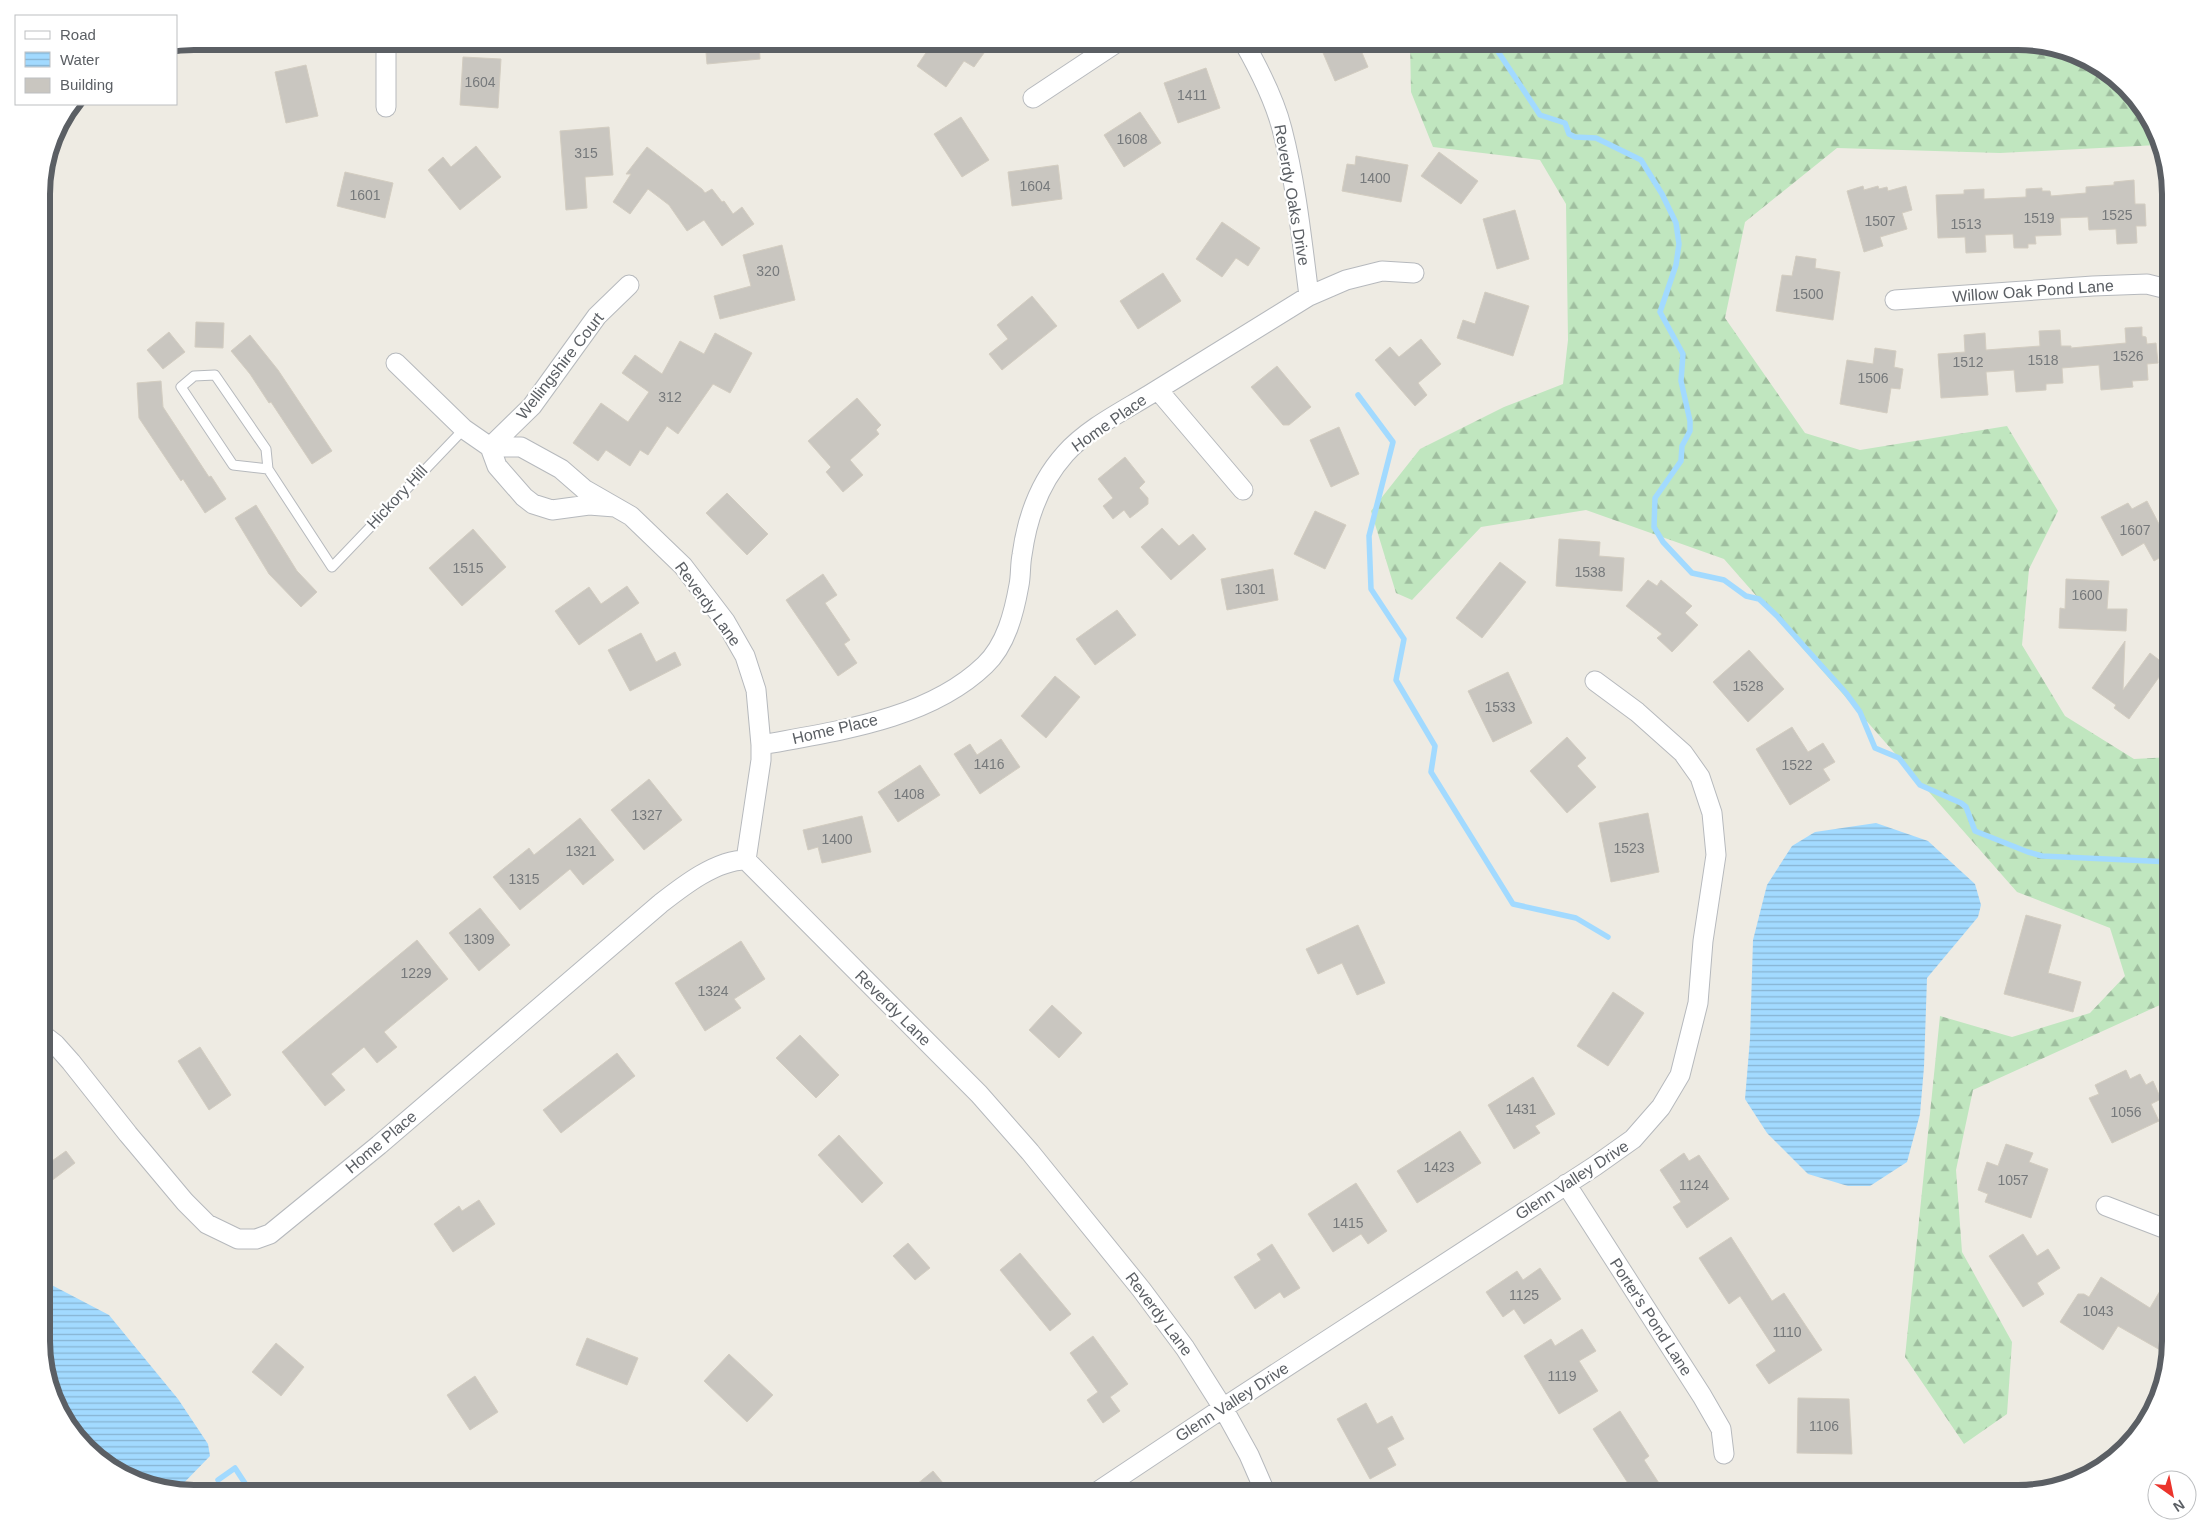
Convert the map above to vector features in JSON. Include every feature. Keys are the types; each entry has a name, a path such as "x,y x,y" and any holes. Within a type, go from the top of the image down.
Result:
{"street":[{"path":"386,50 386,106"},
{"path":"1033,98 1105,50"},
{"name":"Reverdy Oaks Drive","path":"1248,50 1259,68 1282,129 1299,220 1309,296"},
{"name":"Home Place","path":"761,745 859,727 906,711 945,694 986,665 1006,634 1018,591 1026,528 1038,496 1049,475 1078,442 1309,296 1346,280 1382,270 1414,273"},
{"name":"Willow Oak Pond Lane","path":"1895,300 2093,286 2147,284 2162,288"},
{"name":"Wellingshire Court","path":"490,447 532,406 597,316 629,285"},
{"name":"Reverdy Lane","path":"396,363 464,428 490,447 497,466 524,497 533,504 552,510 589,505 615,507"},
{"path":"1158,390 1243,490"},
{"name":"Reverdy Lane","path":"490,447 521,447 561,469 584,489 631,516 683,566 725,621 745,656 756,690 761,745 761,760 746,860 979,1094 1030,1152 1174,1333 1201,1371 1249,1455 1262,1485"},
{"name":"Glenn Valley Drive","path":"1108,1485 1633,1140 1661,1107 1680,1075 1698,1003 1703,941 1716,854 1712,813 1700,777 1683,753 1637,712 1595,681"},
{"name":"Home Place","path":"50,1040 71,1062 128,1134 206,1224 238,1239 256,1239 270,1234 379,1145 667,898 704,873 740,860 746,860"},
{"name":"Porter's Pond Lane","path":"1566,1184 1702,1396 1720,1429 1724,1454"},
{"path":"2106,1206 2162,1228"}],"lane":[{"path":"215,375 266,450 268,469 233,465 181,387 194,376 215,375"},
{"name":"Hickory Hill","path":"268,469 332,567 464,428"}],"green space":[{"path":"1410,50 2037,51 2065,58 2082,65 2106,80 2132,106 2143,122 2151,139 2153,145 2000,153 1837,148 1745,222 1725,318 1805,433 1860,450 2007,426 2058,511 2029,569 2022,645 2065,716 2134,759 2162,757 2162,1004 1973,1090 1956,1170 1962,1252 2012,1342 2007,1414 1964,1444 1905,1357 1940,1016 2012,1037 2090,1013 2125,976 2110,928 2017,892 1724,559 1586,510 1481,527 1412,600 1396,593 1371,511 1420,449 1504,407 1563,384 1568,340 1566,204 1540,160 1433,147 1411,92"}],"water":[{"path":"1876,823 1928,841 1975,884 1981,905 1978,917 1927,978 1924,1067 1920,1114 1907,1162 1870,1186 1848,1186 1808,1174 1767,1133 1745,1099 1750,1039 1753,940 1767,885 1792,846 1815,832"},
{"path":"50,1284 109,1315 178,1399 208,1444 210,1456 182,1484 175,1484 156,1480 122,1466 92,1443 69,1413 58,1388 50,1351"}],"building":[{"path":"706,50 760,50 760,59 707,64"},
{"path":"928,50 980,50 984,53 974,67 964,61 946,87 917,66"},
{"path":"1322,50 1361,50 1368,67 1335,81"},
{"path":"463,57 501,59 498,108 460,105"},
{"path":"306,65 318,116 286,123 275,72"},
{"path":"1206,68 1220,108 1178,123 1164,83"},
{"path":"1140,112 1161,143 1124,167 1104,135"},
{"path":"961,117 989,160 962,177 934,134"},
{"path":"609,127 613,175 585,177 587,208 566,210 560,131"},
{"path":"476,146 501,177 460,210 428,170 443,157 451,167"},
{"path":"647,147 705,193 712,189 733,214 742,207 754,224 722,246 704,220 687,231 669,205 648,189 630,214 613,202 631,174 626,174"},
{"path":"1439,152 1478,181 1461,204 1421,176"},
{"path":"1356,156 1408,165 1401,202 1342,191 1347,164 1355,165"},
{"path":"1058,165 1062,199 1012,206 1008,172"},
{"path":"345,172 393,183 385,218 337,206"},
{"path":"2134,180 2135,204 2145,204 2146,226 2136,226 2137,243 2117,244 2116,229 2089,230 2088,217 2060,218 2061,235 2035,236 2036,244 2028,244 2028,248 2014,248 2013,234 1985,235 1986,252 1966,253 1965,237 1938,238 1936,195 1964,194 1964,190 1984,189 1984,199 2026,197 2026,189 2042,188 2042,191 2050,191 2051,196 2086,193 2086,187 2114,185 2114,182"},
{"path":"1863,186 1864,190 1878,186 1879,189 1887,187 1888,191 1906,186 1912,210 1902,213 1907,229 1880,237 1883,246 1864,252 1847,191"},
{"path":"1515,210 1529,259 1497,269 1483,219"},
{"path":"1222,222 1260,248 1248,266 1236,258 1222,277 1196,259"},
{"path":"782,245 795,300 720,319 714,296 751,286 743,255"},
{"path":"1796,256 1816,259 1815,268 1840,272 1833,320 1776,311 1782,275 1792,276"},
{"path":"1163,273 1181,301 1138,329 1120,301"},
{"path":"1485,292 1529,306 1513,356 1457,338 1463,320 1475,324"},
{"path":"1032,296 1057,326 1002,370 989,354 1008,339 997,325"},
{"path":"196,322 224,323 223,348 195,347"},
{"path":"2142,327 2142,336 2146,337 2147,344 2156,343 2158,363 2147,364 2148,380 2132,381 2133,387 2101,390 2099,365 2062,368 2063,383 2046,384 2046,390 2016,392 2014,370 1986,372 1988,395 1941,398 1938,354 1965,352 1964,335 1985,333 1986,350 2040,346 2039,331 2060,330 2061,346 2071,346 2071,348 2126,343 2125,328"},
{"path":"169,332 185,352 163,369 147,350"},
{"path":"715,333 752,353 730,393 713,384 678,434 667,426 648,455 640,450 630,466 606,450 598,461 573,443 601,403 628,422 649,392 622,373 635,355 662,374 680,341 704,354"},
{"path":"250,335 278,370 332,451 312,464 271,402 269,403 250,374 231,351"},
{"path":"1421,339 1441,364 1418,383 1427,395 1415,406 1375,360 1390,347 1399,357"},
{"path":"1875,348 1896,351 1894,367 1903,369 1900,389 1891,388 1887,413 1840,404 1847,360 1873,364"},
{"path":"1277,366 1311,407 1289,425 1283,425 1251,387"},
{"path":"161,381 163,407 209,477 211,476 226,499 205,513 139,418 137,383"},
{"path":"857,398 881,425 876,430 879,434 850,460 863,475 843,492 826,472 831,467 808,441"},
{"path":"1339,427 1359,474 1331,487 1310,440"},
{"path":"1125,457 1145,482 1139,488 1148,498 1148,504 1130,518 1124,510 1113,519 1103,506 1113,498 1098,479"},
{"path":"727,493 768,534 747,555 706,513"},
{"path":"2147,501 2162,530 2162,556 2154,561 2144,543 2122,556 2101,517 2128,503 2132,509"},
{"path":"256,505 297,571 317,592 301,607 269,574 235,518"},
{"path":"1315,511 1346,525 1325,569 1294,554"},
{"path":"1162,528 1179,546 1193,534 1206,549 1171,580 1141,547"},
{"path":"473,529 506,567 462,606 429,568"},
{"path":"1559,539 1600,542 1599,556 1624,558 1622,591 1556,586"},
{"path":"1500,562 1526,582 1482,638 1456,618"},
{"path":"1273,569 1278,600 1227,610 1221,579"},
{"path":"823,574 837,595 825,603 850,640 844,644 857,663 838,676 786,600"},
{"path":"2066,579 2109,581 2107,609 2127,609 2126,631 2059,628 2060,608 2065,609"},
{"path":"1648,580 1657,586 1661,580 1692,606 1685,613 1698,625 1672,652 1657,638 1662,634 1626,606"},
{"path":"627,586 639,603 579,645 555,611 589,587 601,604"},
{"path":"1117,610 1136,635 1095,665 1076,639"},
{"path":"641,633 656,662 675,652 681,665 630,691 608,650"},
{"path":"2125,641 2123,690 2150,653 2162,662 2162,673 2129,719 2114,708 2116,705 2092,688"},
{"path":"1749,650 1784,689 1748,722 1713,682"},
{"path":"1508,672 1532,723 1493,742 1468,691"},
{"path":"1055,676 1080,697 1046,738 1021,716"},
{"path":"1792,727 1808,752 1823,743 1835,762 1823,769 1830,780 1790,805 1756,749"},
{"path":"1567,737 1586,758 1577,766 1596,787 1567,813 1530,771"},
{"path":"1001,739 1020,767 980,794 954,754 970,744 977,755"},
{"path":"920,765 940,795 898,822 878,792"},
{"path":"649,779 682,820 644,850 611,810"},
{"path":"1648,813 1659,872 1611,882 1599,823"},
{"path":"862,816 871,852 822,863 818,847 808,850 803,830"},
{"path":"580,818 614,860 583,885 570,869 520,910 493,877 529,848 534,855"},
{"path":"480,908 510,945 479,971 449,933"},
{"path":"2026,915 2061,925 2048,973 2081,982 2073,1012 2004,994"},
{"path":"1358,925 1385,983 1357,995 1342,963 1318,974 1306,949"},
{"path":"417,940 448,979 384,1032 397,1047 377,1063 364,1047 331,1074 345,1090 325,1106 282,1052"},
{"path":"741,941 765,979 734,999 741,1008 705,1031 675,983"},
{"path":"1613,992 1644,1013 1608,1066 1577,1046"},
{"path":"1052,1005 1082,1033 1059,1058 1029,1030"},
{"path":"800,1035 839,1075 816,1098 776,1058"},
{"path":"200,1047 231,1095 209,1110 178,1061"},
{"path":"617,1053 635,1076 561,1133 543,1110"},
{"path":"2126,1070 2130,1079 2140,1074 2146,1085 2153,1081 2161,1099 2151,1104 2159,1121 2112,1143 2089,1098 2099,1094 2095,1085"},
{"path":"1533,1077 1555,1114 1535,1126 1540,1133 1514,1149 1488,1105"},
{"path":"1460,1131 1481,1163 1417,1203 1397,1171"},
{"path":"839,1135 883,1183 862,1203 818,1155"},
{"path":"2006,1144 2033,1153 2029,1162 2048,1169 2031,1218 1985,1202 1988,1194 1978,1190 1987,1162 1998,1166"},
{"path":"66,1151 75,1163 50,1182 50,1162"},
{"path":"1684,1153 1689,1161 1699,1155 1729,1199 1687,1228 1673,1207 1681,1202 1660,1170"},
{"path":"1356,1183 1387,1231 1368,1244 1361,1234 1333,1252 1308,1214"},
{"path":"479,1200 495,1224 453,1252 434,1224 459,1206 462,1211"},
{"path":"2023,1234 2037,1256 2048,1249 2060,1268 2037,1283 2044,1294 2023,1307 1989,1256"},
{"path":"1731,1237 1772,1301 1784,1293 1822,1350 1769,1384 1756,1365 1776,1351 1740,1296 1729,1304 1699,1258"},
{"path":"908,1243 930,1268 915,1280 893,1256"},
{"path":"1272,1244 1300,1288 1284,1298 1280,1292 1255,1309 1234,1277 1261,1260 1257,1254"},
{"path":"1020,1253 1071,1314 1050,1331 1000,1270"},
{"path":"1540,1268 1561,1299 1524,1324 1514,1309 1503,1317 1486,1292 1517,1271 1523,1280"},
{"path":"2101,1277 2150,1308 2162,1287 2162,1351 2118,1326 2103,1350 2060,1322 2078,1294 2084,1294 2089,1297"},
{"path":"1582,1329 1596,1351 1579,1361 1598,1391 1559,1414 1524,1356 1551,1339 1555,1346"},
{"path":"1093,1336 1128,1384 1110,1397 1120,1411 1103,1423 1087,1400 1098,1392 1070,1353"},
{"path":"587,1338 638,1358 627,1385 576,1365"},
{"path":"276,1343 304,1367 281,1396 252,1372"},
{"path":"729,1354 773,1395 747,1422 704,1381"},
{"path":"475,1376 498,1412 470,1430 447,1395"},
{"path":"1798,1398 1849,1399 1852,1454 1797,1453"},
{"path":"1366,1403 1377,1424 1392,1416 1404,1439 1387,1448 1396,1465 1370,1479 1337,1419"},
{"path":"1620,1411 1649,1456 1644,1460 1660,1485 1629,1485 1593,1429"},
{"path":"933,1471 943,1483 941,1485 916,1485"}],"waterway":[{"path":"1497,50 1540,115 1565,123 1569,134 1575,137 1596,138 1641,160 1662,194 1676,223 1679,244 1676,265 1660,312 1683,354 1681,381 1690,421 1690,431 1682,446 1681,461 1655,498 1654,527 1663,542 1692,573 1724,580 1746,596 1759,599 1777,616 1846,693 1860,712 1875,748 1899,758 1920,785 1966,807 1975,831 2042,856 2162,862"},
{"path":"1358,395 1393,442 1369,536 1371,589 1404,639 1396,680 1435,746 1431,772 1513,904 1576,918 1608,937"},
{"path":"218,1480 235,1468 246,1485"}]}
